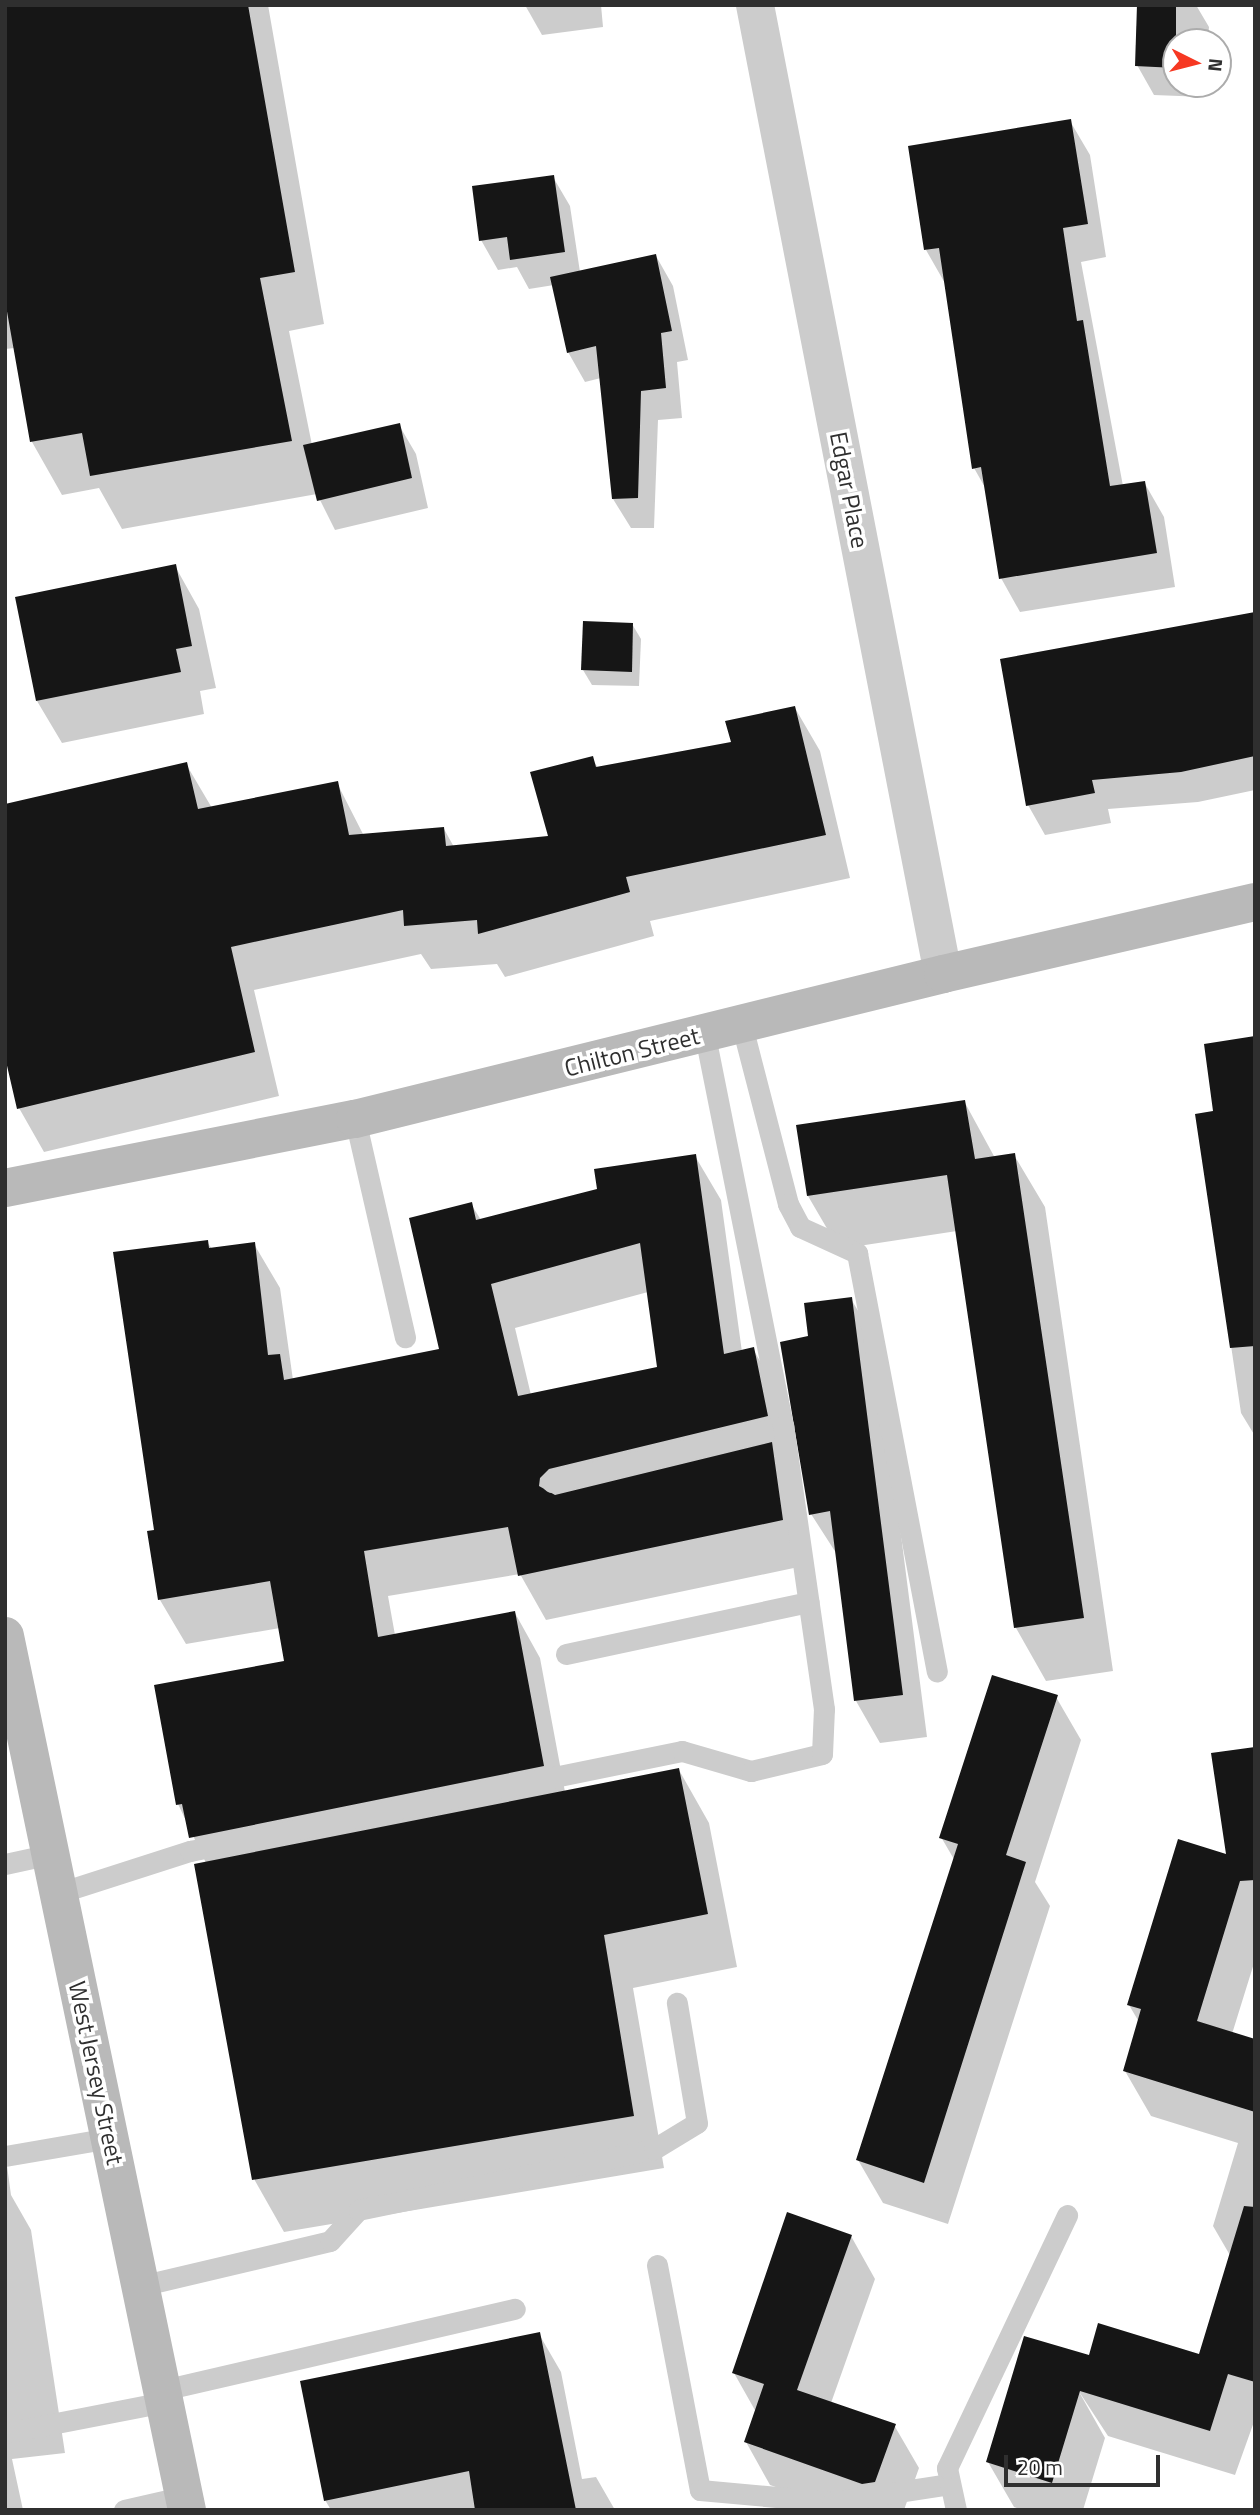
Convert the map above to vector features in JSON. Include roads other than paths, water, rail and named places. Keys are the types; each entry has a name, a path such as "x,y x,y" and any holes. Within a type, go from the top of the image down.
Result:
{"main road":[{"name":"Chilton Street","path":"5,1188 355,1119 742,1026 943,974 1255,902"},
{"name":"West Jersey Street","path":"9,1671 51,1854 186,2503"}],"street":[{"name":"Edgar Place","path":"755,5 943,974"}],"lane":[{"path":"742,1026 788,1204 800,1227 857,1253 937,1671"},
{"path":"59,1893 190,1851 682,1751 751,1772 822,1754 824,1709 783,1426 705,1034"},
{"path":"355,1119 405,1337"},
{"path":"552,1482 783,1426"},
{"path":"566,1654 808,1602"},
{"path":"5,1864 51,1854"},
{"path":"140,2286 330,2241 358,2210 654,2149 697,2123 677,2003"},
{"path":"5,2156 110,2138"},
{"path":"956,2510 947,2468 1067,2215"},
{"path":"657,2265 700,2490 832,2502 950,2484"},
{"path":"5,2433 515,2309"},
{"path":"124,2510 186,2503"}]}
